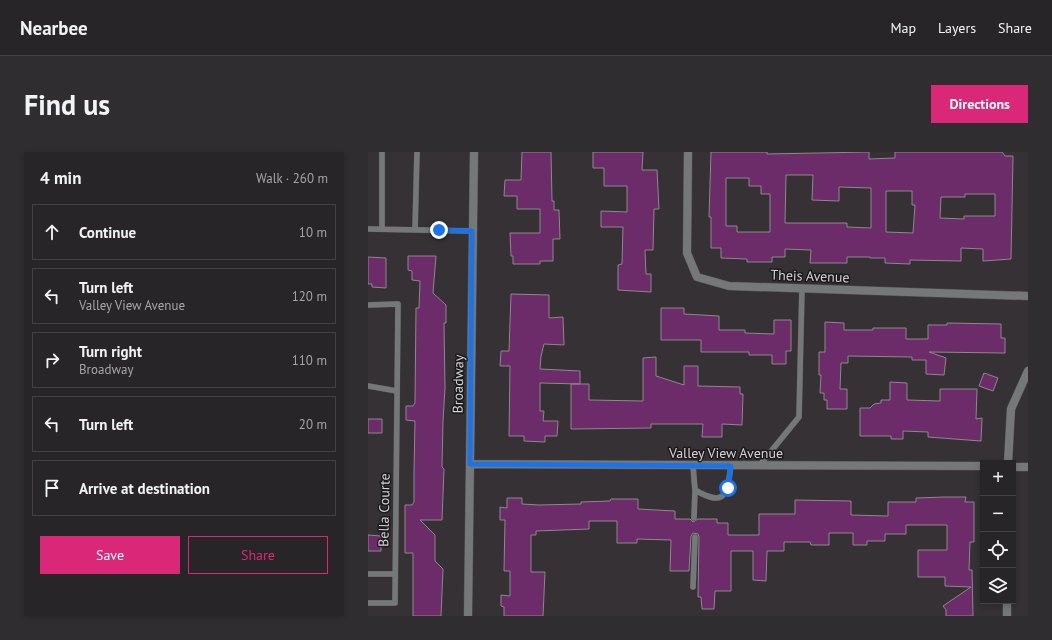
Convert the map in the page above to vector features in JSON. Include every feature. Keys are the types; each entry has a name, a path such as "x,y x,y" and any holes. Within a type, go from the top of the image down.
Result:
{"street":[{"name":"Broadway","path":"468,616 474,152"},
{"name":"Theis Avenue","path":"688,152 689,173 687,254 697,277 729,286 1028,296"},
{"path":"1008,460 1011,409 1028,371"},
{"name":"Valley View Avenue","path":"470,464 980,466"},
{"path":"1016,467 1028,467"},
{"path":"1007,604 1007,616"}],"lane":[{"path":"382,152 382,229"},
{"path":"415,230 417,152"},
{"path":"368,229 472,231"},
{"path":"759,466 799,417 802,288"},
{"name":"Bella Courte","path":"368,305 398,304 395,603 368,603"},
{"path":"368,386 397,391"},
{"path":"693,466 695,490 694,518"},
{"path":"695,490 712,499 718,498 725,494 728,488 731,466"},
{"path":"693,587 694,537"},
{"path":"368,574 396,574"}],"building":[{"path":"522,152 551,152 552,201 554,201 554,210 559,210 560,239 553,239 553,261 540,261 540,264 513,264 513,256 511,256 510,233 540,233 540,209 517,209 517,196 504,196 505,180 521,180"},
{"path":"593,152 643,152 642,170 657,170 659,209 654,209 653,250 645,250 646,274 651,274 651,292 618,290 618,265 622,264 623,227 601,227 601,211 627,212 627,186 604,186 604,168 593,168"},
{"path":"711,152 767,152 767,154 869,152 869,159 895,158 895,152 1002,152 1005,156 1013,156 1011,259 983,261 983,249 961,248 961,261 910,260 910,264 885,263 885,258 847,257 847,263 810,263 811,250 785,249 785,257 772,257 772,262 747,262 747,259 721,258 721,248 711,248 711,217 709,217","holes":["786,175 813,175 812,200 839,201 839,187 871,188 871,228 847,227 847,223 785,223","726,178 749,178 749,186 761,186 761,194 770,194 770,232 737,232 737,226 726,226","886,191 912,191 912,205 915,205 913,233 886,232","965,194 995,194 995,216 964,216 964,219 940,218 941,197 965,197"]},
{"path":"408,256 436,256 433,293 446,305 446,323 444,323 445,388 443,421 442,467 444,469 442,520 420,520 435,535 435,561 443,569 441,616 413,616 413,553 405,553 405,505 412,505 414,502 415,421 406,420 406,406 413,406 415,403 416,308 419,308 420,281 412,280 412,271 408,270"},
{"path":"368,257 386,258 386,288 372,287 372,284 368,284"},
{"path":"511,294 549,295 549,318 563,317 564,345 544,344 540,369 580,371 580,384 540,383 540,411 544,411 543,421 558,421 557,436 545,436 545,442 524,441 524,436 509,436 510,366 500,366 501,351 509,351"},
{"path":"661,308 684,308 684,314 719,316 719,330 745,330 745,333 774,334 774,320 791,320 791,351 786,351 786,364 772,364 772,355 749,355 749,352 701,352 701,340 661,340"},
{"path":"825,322 844,323 844,330 906,328 906,339 928,339 928,325 947,325 947,323 1001,324 1001,338 1005,338 1005,353 929,352 946,358 944,375 926,374 926,360 912,360 912,357 848,356 848,363 841,363 840,389 847,389 847,409 827,409 827,400 824,400 824,393 820,393 821,375 819,375 819,352 825,352"},
{"path":"656,357 656,376 684,385 684,366 698,366 698,386 740,387 740,394 743,394 742,425 722,424 722,437 702,437 703,424 651,424 651,428 571,429 571,384 589,384 589,400 643,401 643,358"},
{"path":"984,373 998,378 993,391 979,386"},
{"path":"890,382 907,383 907,400 940,401 940,389 977,389 976,419 982,418 981,441 928,437 928,432 903,431 903,439 891,439 891,436 860,436 860,408 870,408 874,404 881,403 881,400 890,400"},
{"path":"368,419 382,419 382,433 368,433"},
{"path":"966,497 965,502 974,502 974,542 970,542 969,570 972,570 973,616 946,616 946,610 943,606 971,587 945,586 945,577 918,577 918,550 947,550 947,525 906,525 906,534 885,534 885,541 867,541 867,545 853,545 853,533 829,533 829,545 811,545 810,542 784,542 784,551 767,551 766,581 753,580 753,551 731,551 731,591 715,591 714,609 702,609 701,597 698,597 698,534 693,533 691,536 689,571 670,571 671,540 637,539 637,543 617,543 617,521 589,521 589,529 536,531 536,535 531,535 531,572 545,572 543,616 504,616 504,607 501,606 501,595 510,596 510,571 504,571 505,520 500,520 500,507 507,508 507,498 522,498 522,504 539,505 581,504 581,502 610,501 611,499 638,499 638,509 675,511 675,519 690,519 693,522 698,519 717,519 717,523 728,523 728,535 759,535 759,514 795,514 795,500 851,501 851,515 888,516 888,502 916,502 916,498"},
{"path":"368,535 381,536 381,551 368,551"}],"route":[{"path":"439,230 472,231 470,464 731,466 728,488"}]}
